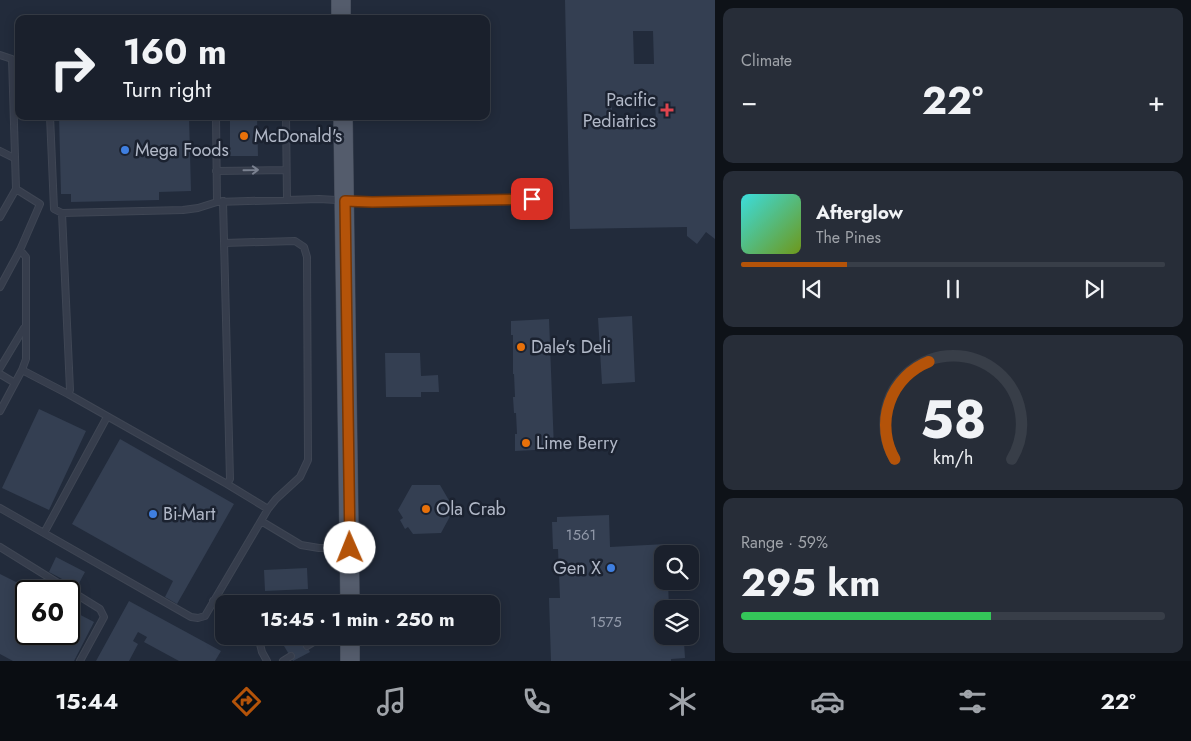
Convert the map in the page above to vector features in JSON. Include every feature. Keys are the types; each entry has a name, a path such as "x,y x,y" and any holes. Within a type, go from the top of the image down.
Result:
{"main road":[{"path":"341,0 341,15"},
{"path":"343,120 350,595"},
{"path":"350,645 350,661"}],"lane":[{"path":"0,55 12,59 16,189 0,217"},
{"path":"50,120 54,209"},
{"path":"216,120 216,171 224,243 230,479 227,484"},
{"path":"286,120 287,200"},
{"path":"0,151 14,158"},
{"path":"216,171 286,170"},
{"path":"16,189 40,204 62,213 183,210 198,208 220,201 319,199 372,202 532,199"},
{"path":"0,287 20,250 40,204"},
{"path":"62,213 70,390 68,394"},
{"path":"0,508 191,616 198,618 205,616 268,509 276,498 300,477 308,460 308,257 304,247 295,241 224,243"},
{"path":"0,411 26,359 26,257 20,250"},
{"path":"0,368 24,328 26,328"},
{"path":"22,370 68,394 268,509"},
{"path":"0,374 15,383"},
{"path":"44,533 108,417"},
{"path":"261,521 301,545 318,548 350,548"},
{"path":"0,548 100,609 104,617 80,661"},
{"path":"260,645 267,661"},
{"path":"283,661 290,656"}],"building":[{"path":"565,0 715,0 715,239 706,232 697,244 687,236 687,227 570,229","holes":["633,31 653,31 654,64 634,64","612,99 655,99 656,124 612,125"]},
{"path":"59,120 189,120 191,191 159,192 159,200 71,202 71,194 61,194"},
{"name":"McDonald's","path":"230,120 257,120 258,156 230,156"},
{"path":"632,316 635,382 602,384 598,318"},
{"path":"549,319 554,449 515,451 515,434 517,434 513,397 515,397 511,321"},
{"path":"385,353 420,353 421,376 438,375 439,392 421,392 421,397 386,397"},
{"path":"39,409 86,431 49,510 2,488"},
{"name":"Bi-Mart","path":"120,439 234,504 177,604 165,597 173,581 72,524"},
{"name":"Ola Crab","path":"412,485 440,485 454,509 441,533 413,534 408,527 405,529 400,520 403,518 398,510"},
{"path":"609,515 610,547 666,544 654,545 654,590 668,590 669,600 654,600 654,645 684,645 685,658 671,659 671,661 551,661 549,598 560,598 558,549 553,549 552,522 557,522 557,517"},
{"path":"56,557 85,572 80,581 64,580 49,572"},
{"path":"307,568 308,589 265,591 264,570"},
{"path":"0,574 15,582 15,645 80,645 80,615 94,622 74,661 13,661 0,654"},
{"path":"129,601 221,651 215,661 179,661 144,642 147,637 138,632 133,641 138,644 129,661 96,661"},
{"path":"283,645 306,645 310,652 293,661"}],"place":[{"name":"Pacific Pediatrics","path":"667,110"},
{"name":"McDonald's","path":"244,136"},
{"name":"Mega Foods","path":"125,150"},
{"name":"Dale's Deli","path":"521,347"},
{"name":"Lime Berry","path":"526,443"},
{"name":"Ola Crab","path":"426,509"},
{"name":"Bi-Mart","path":"153,514"},
{"name":"Gen X","path":"611,568"}],"route":[{"path":"350,548 345,201 532,199"}]}
